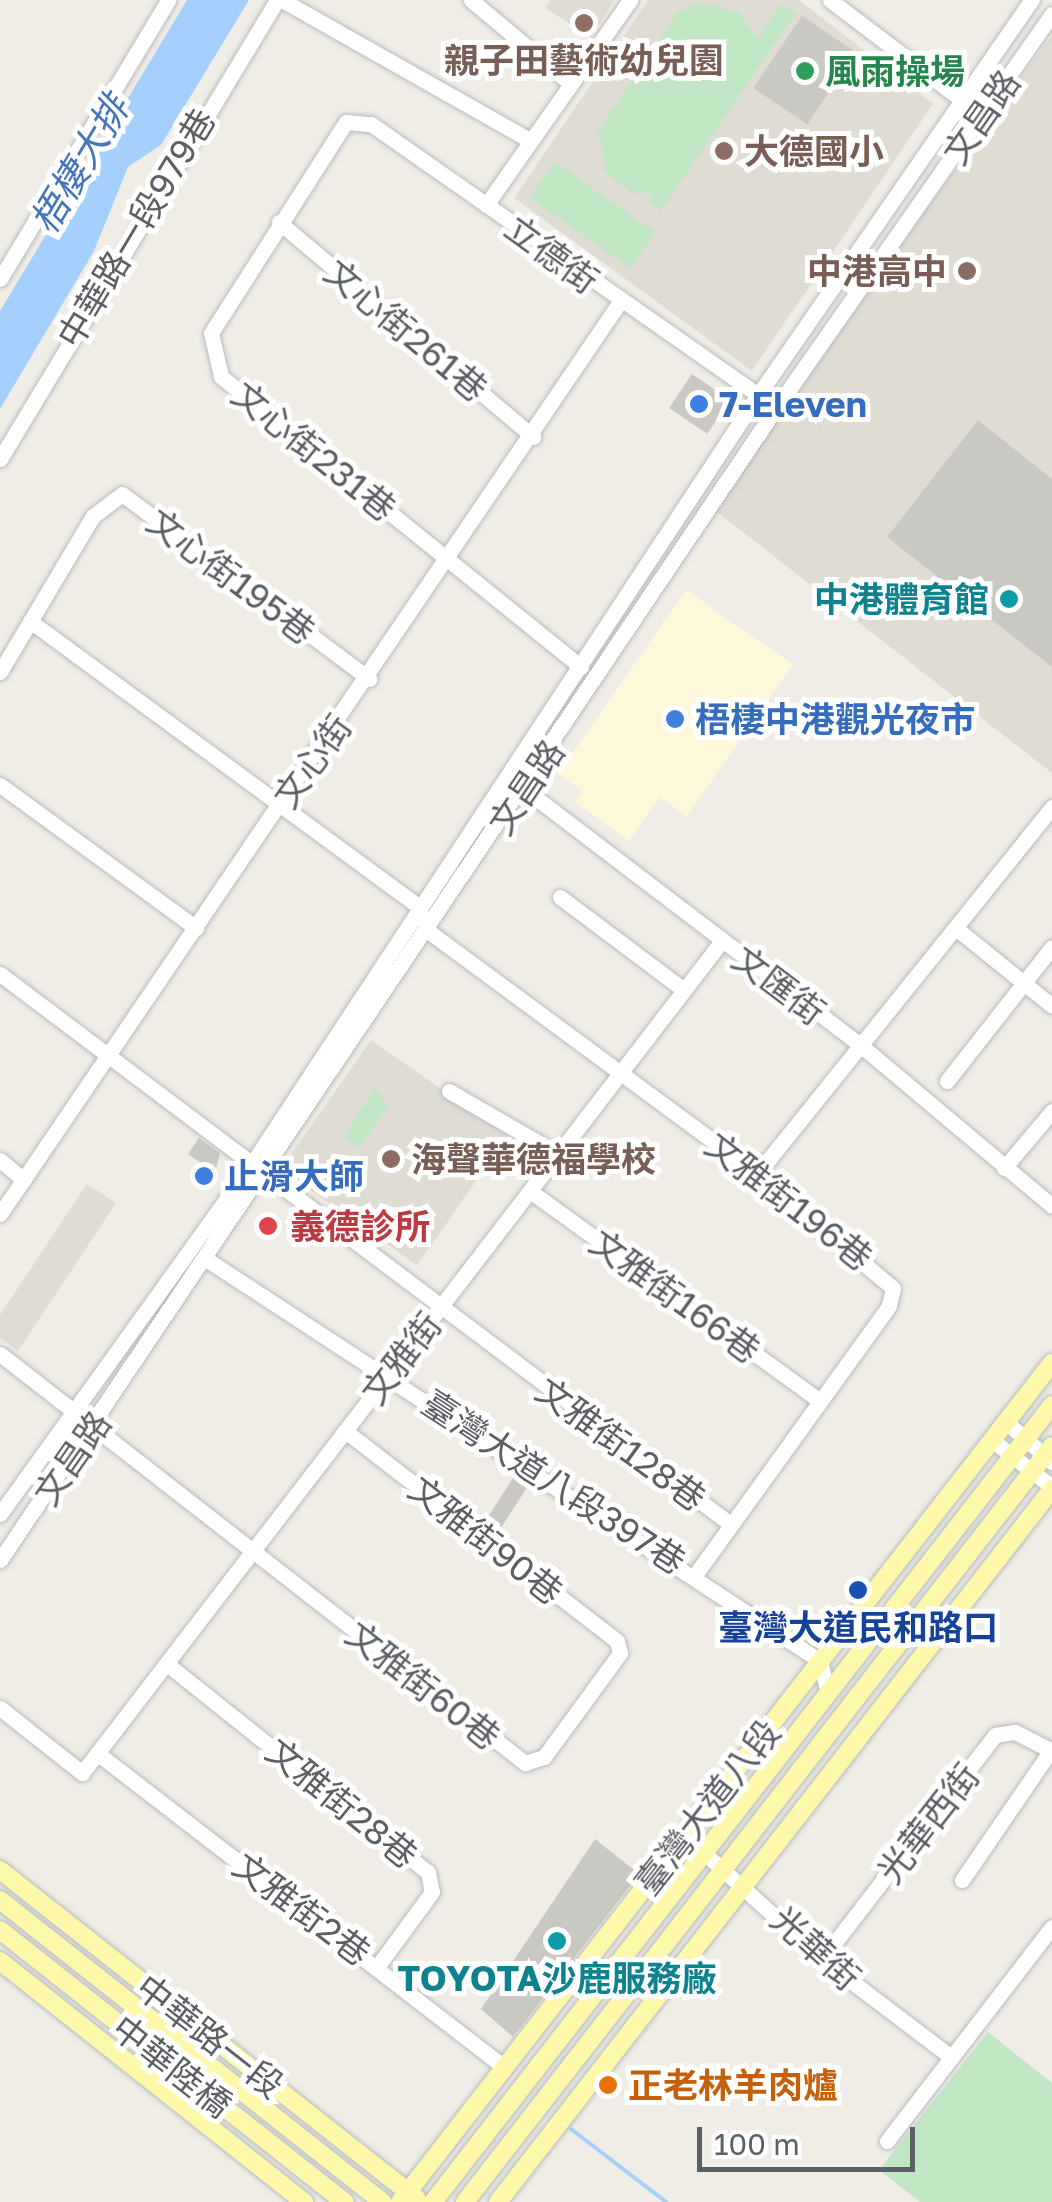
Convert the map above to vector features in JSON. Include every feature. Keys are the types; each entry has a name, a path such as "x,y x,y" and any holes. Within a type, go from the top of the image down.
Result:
{"main road":[{"name":"臺灣大道八段","path":"408,2200 504,2067 1052,1363"},
{"name":"臺灣大道八段","path":"432,2202 1052,1406"},
{"path":"1006,1422 1012,1456"},
{"name":"臺灣大道八段","path":"465,2202 1032,1472 1050,1455"},
{"path":"498,2202 1052,1488"},
{"name":"中華路一段","path":"0,1870 408,2200"},
{"name":"中華陸橋","path":"0,1900 383,2202"},
{"name":"中華陸橋","path":"0,1930 345,2202"},
{"name":"中華路一段","path":"0,1960 304,2202"}],"street":[{"path":"0,279 168,0"},
{"path":"279,0 529,140"},
{"name":"中華路一段979巷","path":"0,459 279,0"},
{"path":"471,0 570,84"},
{"name":"立德街","path":"630,0 486,205 619,303 776,408"},
{"path":"830,0 982,116"},
{"name":"文昌路","path":"0,1514 251,1165 416,905 581,667 758,395 965,102 1032,0"},
{"name":"文昌路","path":"0,1560 265,1177 776,408 1052,14"},
{"name":"文心街231巷","path":"486,205 372,124 346,122 210,333 221,376 581,667"},
{"name":"文心街261巷","path":"279,222 534,437"},
{"name":"文心街","path":"0,1214 370,679 534,437 619,303"},
{"name":"文心街195巷","path":"30,622 93,516 122,494 370,679"},
{"path":"0,672 30,622 416,905 428,930"},
{"path":"0,785 196,928"},
{"path":"498,785 527,785"},
{"name":"文匯街","path":"527,785 721,942 858,1043 1052,1206"},
{"path":"757,1174 858,1043 957,929 1052,807"},
{"path":"560,897 684,990"},
{"path":"957,929 1052,1006"},
{"name":"文雅街196巷","path":"428,930 757,1174 893,1288 889,1306 820,1400"},
{"name":"文雅街","path":"0,1708 82,1773 721,942"},
{"path":"947,1082 1052,947"},
{"name":"文雅街128巷","path":"0,974 438,1311 729,1523 820,1400"},
{"path":"449,1092 558,1154"},
{"path":"1004,1168 1052,1111"},
{"path":"0,1160 24,1180"},
{"name":"文雅街166巷","path":"530,1191 820,1400"},
{"name":"臺灣大道八段397巷","path":"206,1259 389,1374 820,1661"},
{"path":"0,1354 75,1407 251,1553"},
{"path":"1006,1422 1050,1455"},
{"name":"文雅街90巷","path":"345,1431 617,1641 620,1653"},
{"path":"992,1440 1052,1488"},
{"path":"695,1575 729,1523"},
{"name":"文雅街60巷","path":"251,1553 524,1763 544,1757 620,1653"},
{"path":"820,1661 828,1694"},
{"name":"文雅街28巷","path":"167,1664 428,1872 432,1892 377,1966"},
{"name":"光華西街","path":"822,1959 995,1735 1015,1732 1050,1746"},
{"path":"962,1880 1050,1746"},
{"name":"文雅街2巷","path":"97,1753 504,2067"},
{"name":"光華街","path":"684,1835 746,1882 822,1959 952,2058"},
{"path":"886,2141 1052,1927"}],"shaded area":[{"name":"親子田藝術幼兒園","path":"550,0 614,0 591,38 545,8"},
{"name":"大德國小","path":"648,0 799,0 933,104 752,371 514,198"},
{"name":"中港高中","path":"1052,35 1052,773 712,508"},
{"name":"梧棲中港觀光夜市","path":"686,590 793,664 687,816 660,797 629,841 575,802 582,791 558,774"},
{"name":"海聲華德福學校","path":"371,1040 508,1136 417,1265 280,1169"},
{"path":"87,1184 116,1203 18,1351 0,1338 0,1315"}],"green space":[{"path":"699,2 740,13 757,39 781,4 796,13 661,211 648,202 653,194 631,192 606,173 598,131 677,13"},
{"path":"555,162 656,233 631,269 530,198"},
{"path":"375,1087 388,1107 359,1148 344,1137"},
{"path":"988,2032 1052,2083 1052,2202 920,2202 879,2170"}],"water":[{"path":"187,0 249,0 161,145 128,167 94,251 0,409 0,311"}],"building":[{"name":"風雨操場","path":"802,16 856,52 807,124 753,88"},
{"name":"7-Eleven","path":"692,374 730,400 707,434 669,408"},
{"name":"中港體育館","path":"978,420 1052,479 1052,667 887,537"},
{"path":"199,1138 220,1153 215,1173 188,1154"},
{"path":"515,1475 529,1484 498,1533 483,1524"},
{"name":"TOYOTA沙鹿服務廠","path":"595,1839 639,1874 513,2037 481,2009"}],"waterway":[{"path":"571,2129 666,2202"}],"place":[{"name":"親子田藝術幼兒園","path":"584,23"},
{"name":"風雨操場","path":"805,71"},
{"name":"大德國小","path":"724,151"},
{"name":"中港高中","path":"967,271"},
{"name":"7-Eleven","path":"699,404"},
{"name":"中港體育館","path":"1009,599"},
{"name":"梧棲中港觀光夜市","path":"675,719"},
{"name":"海聲華德福學校","path":"391,1159"},
{"name":"止滑大師","path":"204,1176"},
{"name":"義德診所","path":"268,1226"},
{"name":"臺灣大道民和路口","path":"858,1590"},
{"name":"TOYOTA沙鹿服務廠","path":"557,1941"},
{"name":"正老林羊肉爐","path":"608,2085"}],"water label":[{"name":"梧棲大排","path":"79,164"}]}
